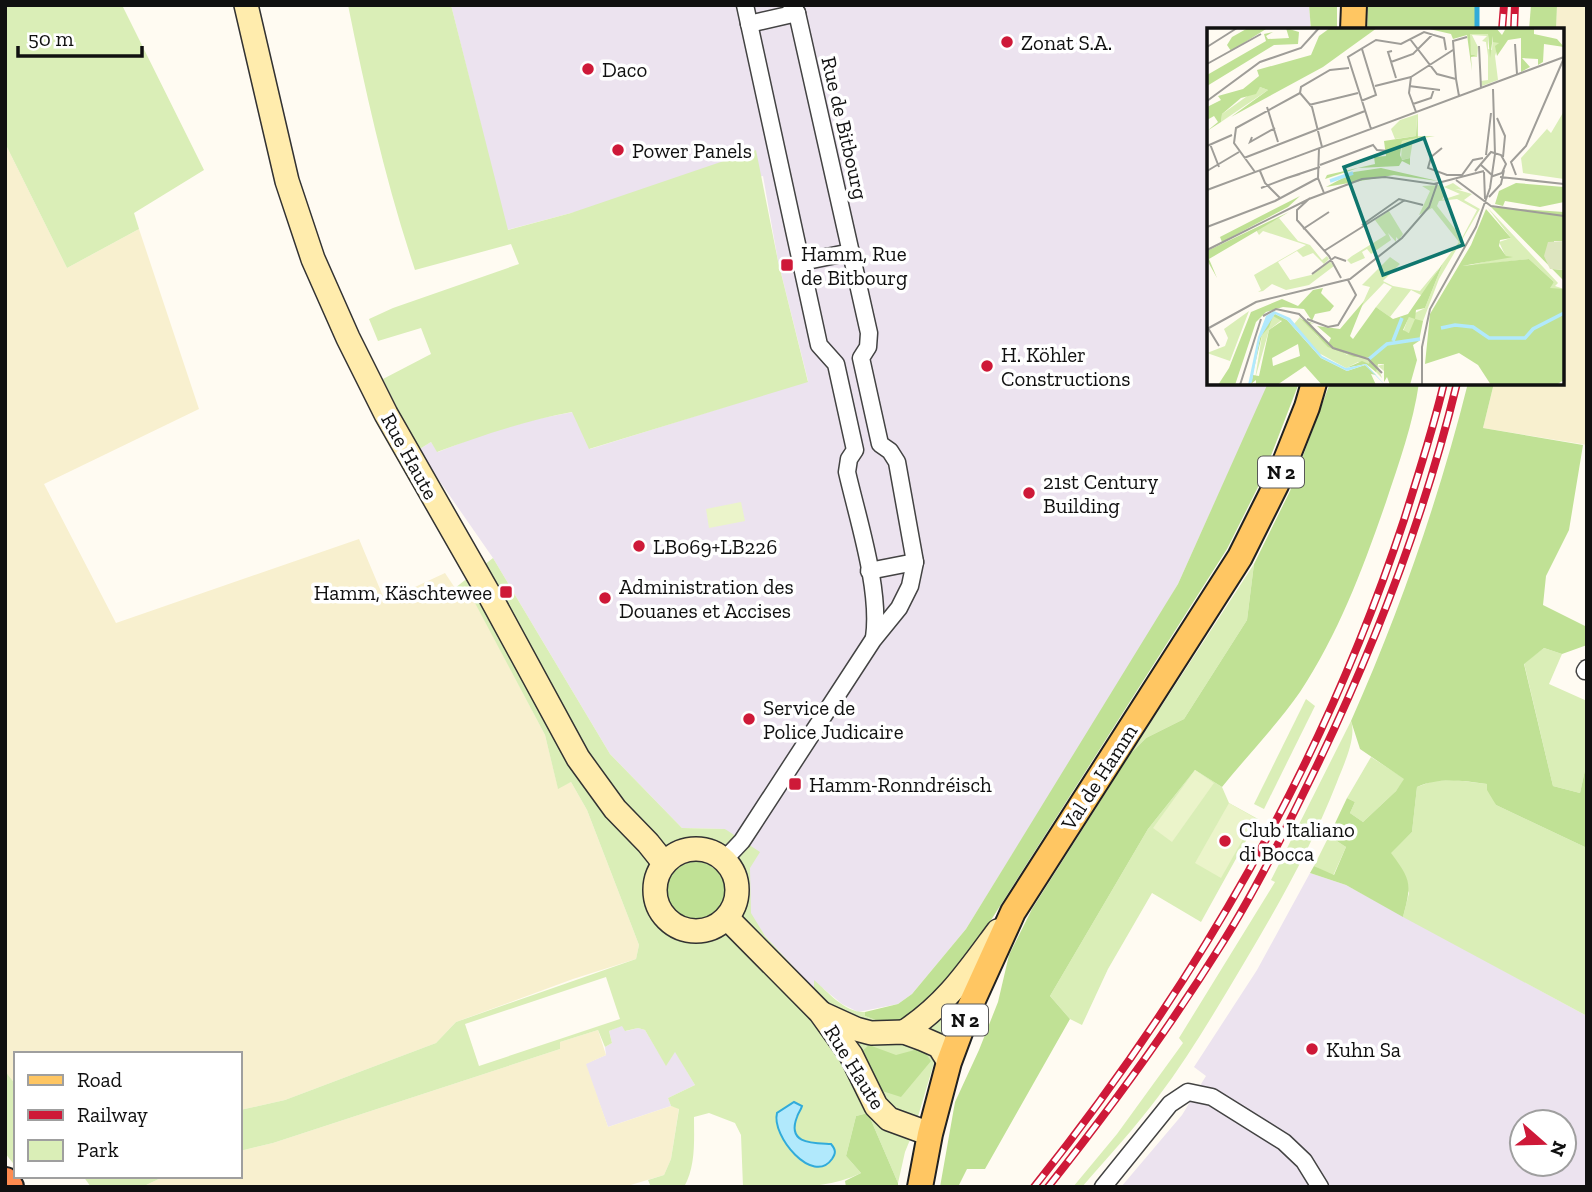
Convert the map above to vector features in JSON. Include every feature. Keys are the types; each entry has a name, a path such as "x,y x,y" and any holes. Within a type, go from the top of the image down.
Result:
{"highway":[{"path":"5,1182 9,1187"}],"main road":[{"name":"Rue Haute","path":"246,5 287,181 313,259 348,338 386,414 490,596 578,758 615,809 664,863"},
{"path":"1353,28 1354,5"},
{"name":"Val de Hamm","path":"920,1187 930,1134 949,1062 968,1011 1013,912 1240,557 1276,485 1313,385"},
{"path":"694,848 711,851 725,859 734,873 738,888 736,904 727,918 705,931 691,932 678,928 667,920 659,908 654,892 664,863 678,853 694,848"},
{"path":"904,1031 926,1017 949,996 1013,912"},
{"name":"Rue Haute","path":"727,918 820,1012 851,1055 876,1106 889,1119 930,1134"},
{"name":"Rue Haute","path":"820,1012 871,1033 904,1031 939,1046 949,1062"}],"street":[{"name":"Rue de Bitbourg","path":"745,5 819,345 836,364 855,450 849,459 847,472 877,618 873,640"},
{"name":"Rue de Bitbourg","path":"725,859 742,841 873,640 900,608 910,586 915,562 897,462 890,451 880,444 870,400 861,358 868,347 869,333 794,9 749,24"},
{"path":"802,262 851,252"},
{"path":"836,364 861,358"},
{"path":"845,406 870,400"},
{"path":"855,450 880,444"},
{"path":"869,571 915,562"},
{"path":"1103,1187 1170,1104 1188,1092 1212,1097 1284,1142 1304,1161 1320,1187"}],"shaded area":[{"path":"451,5 1309,5 1311,28 1207,28 1207,385 1267,387 1178,584 1145,641 966,929 912,994 898,1004 858,1012 842,1004 814,981 815,990 765,936 750,913 750,868 725,829 682,828 610,754 493,558 418,450 431,442 438,452 486,433 573,412 590,449 808,381 778,261 763,176 571,213 507,230"},
{"path":"1557,5 1587,5 1587,445 1483,428 1494,385 1564,385 1564,28 1556,28"},
{"path":"5,143 67,268 139,229 199,409 44,484 116,623 359,539 385,601 445,573 455,588 475,602 545,735 558,788 571,782 587,810 639,945 636,959 456,1022 436,1043 285,1100 242,1110 242,1052 14,1052 14,1082 5,1071"},
{"path":"1310,873 1346,885 1587,1016 1587,1187 1121,1187 1182,1115 1206,1076 1194,1067 1257,970"},
{"path":"623,1025 626,1031 638,1028 645,1030 666,1065 675,1051 695,1085 668,1098 671,1106 608,1127 585,1064 606,1055 605,1047 612,1043 609,1031"},
{"path":"598,1030 606,1055 586,1064 608,1127 671,1106 679,1108 671,1159 664,1175 624,1187 142,1187 161,1178 242,1178 242,1151 273,1143 560,1049 560,1042"}],"green space":[{"path":"5,5 122,5 204,170 134,213 139,229 67,268 5,143"},
{"path":"348,5 451,5 508,230 571,213 756,150 778,261 808,382 589,449 572,412 504,429 437,452 431,442 418,450 383,379 431,354 421,328 378,341 369,319 519,264 511,244 415,270 377,139"},
{"path":"1309,5 1337,5 1337,28 1311,28"},
{"path":"1368,5 1477,5 1475,28 1367,28"},
{"path":"1531,5 1557,5 1556,28 1529,28"},
{"path":"1267,385 1298,385 1262,479 1227,549 979,939 922,1008 902,1021 886,1024 865,1016 865,1012 898,1004 912,994 966,929 1178,584"},
{"path":"1329,385 1419,385 1401,458 1359,576 1314,670 1272,728 1222,787 1195,770 1148,829 1050,996 1070,1019 985,1169 967,1169 958,1187 940,1187 955,1102 998,1002 1009,955 1032,909 1131,753 1146,738 1184,719 1247,620 1254,564 1290,491"},
{"path":"1467,385 1494,385 1483,428 1583,445 1569,530 1546,576 1543,605 1587,627 1587,645 1562,654 1544,648 1524,664 1553,786 1580,793 1587,761 1587,848 1496,805 1487,790 1487,784 1443,781 1417,787 1412,832 1391,853 1408,882 1403,917 1346,885 1310,873 1314,866 1334,875 1346,847 1329,836 1347,798 1355,802 1350,813 1363,822 1396,791 1404,779 1360,749 1351,721 1417,555"},
{"path":"741,502 745,521 709,528 706,509"},
{"path":"493,558 610,754 682,828 725,829 760,852 750,868 751,913 765,936 814,989 814,980 844,1005 865,1012 865,1016 886,1024 978,939 939,1046 905,1152 898,1183 868,1113 856,1116 846,1156 861,1173 833,1183 818,1185 743,1187 741,1135 735,1123 709,1113 694,1117 692,1162 684,1187 651,1187 648,1180 664,1175 671,1159 679,1109 671,1106 668,1098 695,1085 675,1052 666,1066 645,1030 638,1028 625,1031 622,1026 609,1031 612,1043 605,1047 598,1030 560,1042 560,1049 273,1143 242,1151 242,1110 285,1100 436,1043 456,1022 636,959 639,945 587,810 571,782 558,789 545,735 475,603 455,588","holes":["713,866 724,884 724,901 719,909 704,918 693,920 667,886 676,869","606,977 620,1019 479,1066 465,1024"]},
{"path":"1254,564 1247,620 1184,719 1146,738 1131,753"},
{"path":"1544,648 1562,654 1549,684 1587,701 1587,761 1580,793 1553,786 1524,663"},
{"path":"1306,699 1315,706 1264,809 1254,804"},
{"path":"1351,721 1352,735 1348,752 1317,829 1244,963 1192,1048 1158,1097 1082,1187 1073,1187 1117,1134 1183,1043 1179,1038 1275,882 1271,880"},
{"path":"1371,757 1405,779 1363,822 1350,813 1355,802 1347,798"},
{"path":"1195,770 1222,787 1229,803 1258,819 1201,922 1152,893 1108,969 1082,1025 1070,1019 1050,996 1148,829"},
{"name":"Club Italiano di Bocca","path":"1195,770 1214,783 1172,842 1153,828"},
{"path":"1454,780 1487,784 1496,805 1587,848 1587,1016 1403,917 1409,893 1390,853 1412,832 1417,787 1433,781"},
{"name":"Club Italiano di Bocca","path":"1229,803 1255,818 1221,878 1195,863"},
{"path":"1329,836 1346,847 1333,876 1314,866"},
{"path":"690,862 702,862 717,870 725,885 725,897 717,912 702,920 690,920 675,912 667,897 667,885 675,870"},
{"path":"869,1045 896,1055 922,1048 931,1061 901,1097 879,1090 860,1053"},
{"path":"5,1071 14,1082 14,1164 5,1153"},
{"path":"868,1113 898,1187 846,1187 845,1181 861,1173 846,1156 856,1116"},
{"path":"84,1178 161,1178 142,1187 91,1187"}],"water":[{"path":"794,1102 802,1106 795,1126 795,1133 799,1138 831,1144 834,1148 832,1159 824,1166 815,1166 795,1155 780,1134 777,1113"}],"waterway":[{"path":"1477,5 1477,28"}],"railway":[{"path":"1502,28 1504,5"},
{"path":"1514,28 1515,5"},
{"path":"1034,1187 1149,1032 1201,952 1294,787 1371,612 1404,520 1443,385"},
{"path":"1048,1187 1117,1097 1182,1005 1234,925 1283,835 1348,698 1391,595 1427,490 1456,385"}],"place":[{"name":"Zonat S.A.","path":"1007,42"},
{"name":"Daco","path":"588,69"},
{"name":"Power Panels","path":"618,150"},
{"name":"Hamm, Rue de Bitbourg","path":"787,265"},
{"name":"H. Köhler Constructions","path":"987,366"},
{"name":"21st Century Building","path":"1029,493"},
{"name":"LB069+LB226","path":"639,546"},
{"name":"Hamm, Käschtewee","path":"506,592"},
{"name":"Administration des Douanes et Accises","path":"605,598"},
{"name":"Service de Police Judicaire","path":"749,719"},
{"name":"Hamm-Ronndréisch","path":"795,784"},
{"name":"Club Italiano di Bocca","path":"1225,841"},
{"name":"Kuhn Sa","path":"1312,1049"}]}
